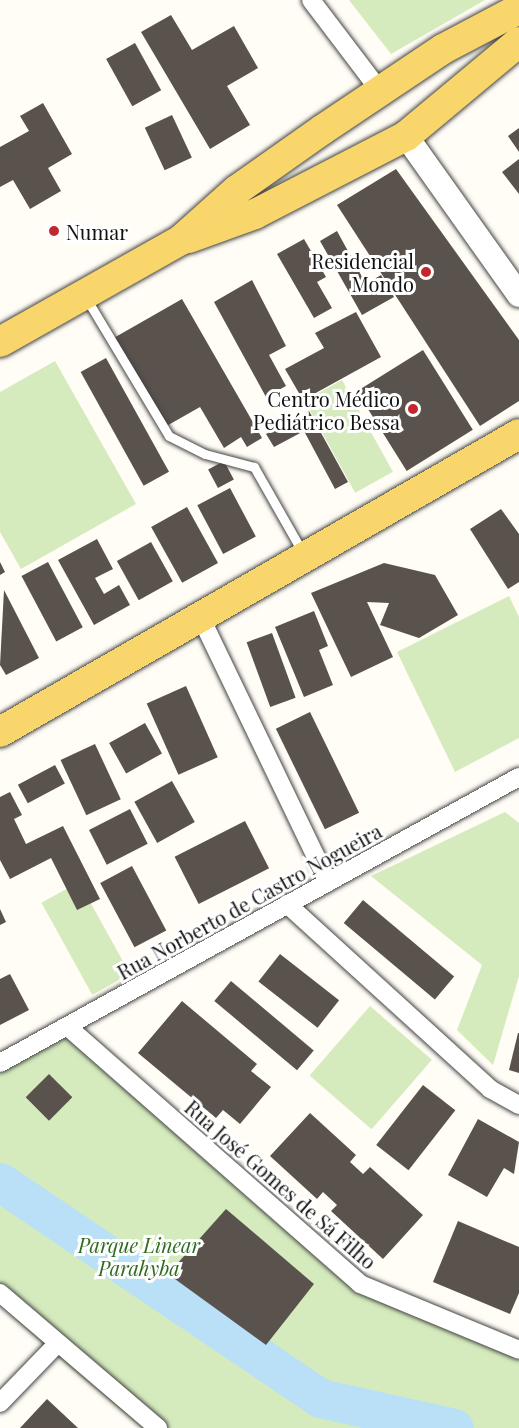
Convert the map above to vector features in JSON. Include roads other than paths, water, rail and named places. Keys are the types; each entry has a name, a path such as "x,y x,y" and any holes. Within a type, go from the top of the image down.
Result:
{"main road":[{"path":"181,240 237,190 380,91 519,9"},
{"path":"0,342 181,240 255,214 406,136 519,42"},
{"path":"0,732 519,434"}],"street":[{"path":"311,0 380,91"},
{"path":"406,136 519,295"},
{"path":"201,618 328,882"},
{"name":"Rua Norberto de Castro Nogueira","path":"0,1063 69,1028 286,904 515,785"},
{"path":"286,904 490,1089 519,1105"},
{"name":"Rua José Gomes de Sá Filho","path":"69,1028 360,1284 519,1350"},
{"path":"0,1293 158,1428"},
{"path":"0,1403 58,1343"}],"lane":[{"path":"84,295 169,436 205,454 254,467 306,558"}],"waterway":[{"path":"0,1182 320,1398 454,1428"}],"place":[{"name":"Numar","path":"54,231"},
{"name":"Residencial Mondo","path":"426,272"},
{"name":"Centro Médico Pediátrico Bessa","path":"413,409"}],"park label":[{"name":"Parque Linear Parahyba","path":"139,1256"}]}
